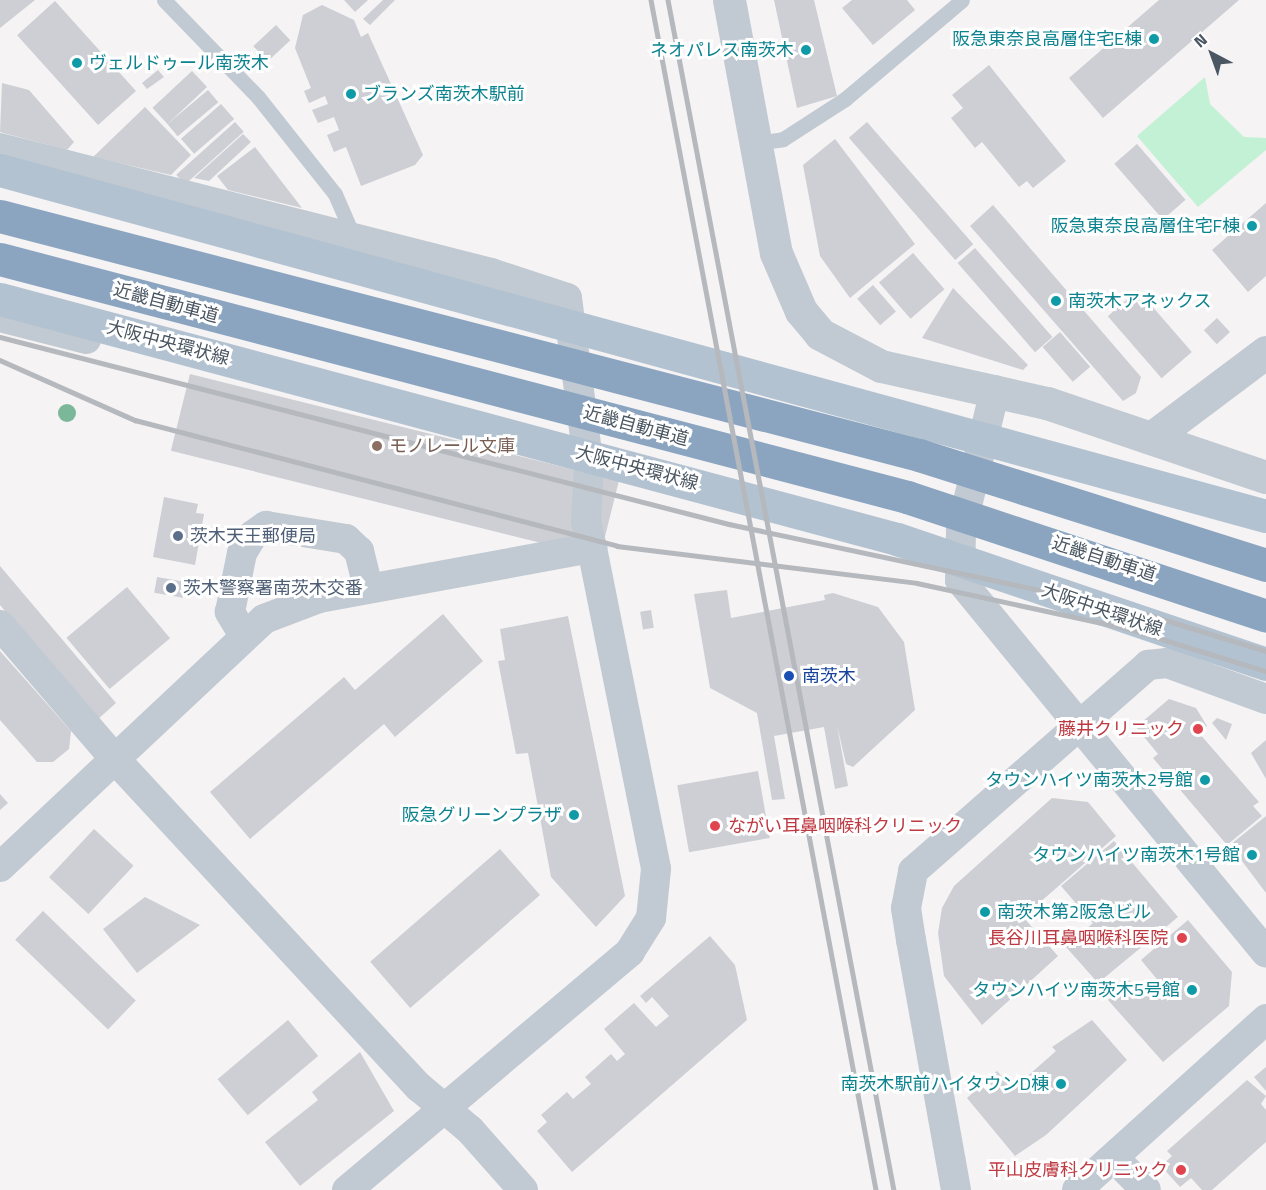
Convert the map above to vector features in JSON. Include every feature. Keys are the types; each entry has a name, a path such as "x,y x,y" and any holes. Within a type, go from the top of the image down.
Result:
{"highway":[{"path":"0,216 919,455 1266,565"},
{"name":"近畿自動車道","path":"0,260 908,497 1266,616"}],"main road":[{"path":"0,170 356,253 1218,498 1266,516"},
{"name":"大阪中央環状線","path":"0,299 897,539 1148,626 1266,664"}],"street":[{"path":"729,0 785,283 820,334 881,366 995,390 1154,436 1266,477"},
{"path":"0,148 356,253 567,298 589,467 586,522 656,869 651,918 630,952 346,1190"},
{"path":"0,317 589,467"},
{"path":"1154,436 1266,352"},
{"path":"995,390 961,531 960,580 1076,726 1266,953"},
{"path":"243,634 230,612 242,553 253,535 267,526 346,539 359,551 368,588"},
{"path":"0,867 243,634 298,603 368,588 592,548"},
{"path":"0,624 114,758 419,1087 444,1107 524,1190"},
{"path":"956,1190 909,929 912,871 1141,670 1159,661 1266,699"},
{"path":"1077,1190 1266,1019"},
{"path":"1114,1158 1146,1190"}],"lane":[{"path":"164,0 258,97 335,194 356,253"},
{"path":"756,143 783,139 845,99 962,0"}],"green space":[{"path":"1205,77 1210,104 1244,137 1266,138 1266,150 1198,207 1137,136"}],"building":[{"path":"0,0 35,0 0,28"},
{"path":"344,0 368,0 355,12"},
{"path":"383,0 395,0 370,25 363,19"},
{"name":"ネオパレス南茨木","path":"774,0 814,0 837,96 797,108"},
{"path":"852,0 907,0 915,10 873,45 842,8"},
{"name":"阪急東奈良高層住宅E棟","path":"1159,0 1239,0 1103,118 1069,78"},
{"name":"ヴェルドゥール南茨木","path":"55,1 136,91 98,125 17,35"},
{"name":"ブランズ南茨木駅前","path":"322,5 354,20 361,37 368,33 423,155 415,165 361,186 346,147 334,152 327,135 339,130 334,117 318,123 312,110 328,104 325,96 309,103 304,91 311,88 295,48 303,15"},
{"path":"276,25 290,40 268,62 253,46"},
{"path":"989,65 1066,161 1033,188 1027,181 1019,187 982,142 975,148 951,118 963,108 952,95"},
{"path":"158,70 164,77 147,89 142,83"},
{"path":"192,71 207,87 168,124 153,108"},
{"path":"2,83 29,90 74,142 67,150 0,132"},
{"path":"208,90 218,102 178,136 167,124"},
{"path":"221,104 234,119 194,154 181,139"},
{"path":"145,107 191,155 171,175 93,157"},
{"path":"235,122 244,132 185,185 176,175"},
{"path":"867,122 973,244 955,260 849,138"},
{"path":"243,134 251,142 209,181 194,178"},
{"path":"835,139 915,244 850,298 820,256 803,165"},
{"path":"1137,144 1186,200 1163,220 1114,164"},
{"path":"255,147 302,208 228,190 217,176"},
{"name":"阪急東奈良高層住宅F棟","path":"1266,203 1266,276 1248,292 1212,250"},
{"name":"南茨木アネックス","path":"993,205 1141,377 1136,393 1123,401 970,226"},
{"path":"975,248 1052,337 1035,352 958,263"},
{"path":"913,253 944,289 911,319 879,283"},
{"path":"873,285 896,311 880,325 857,299"},
{"path":"953,288 1028,365 1023,370 922,338"},
{"path":"1138,290 1192,352 1162,378 1108,316"},
{"path":"1217,318 1230,332 1217,344 1204,330"},
{"path":"1060,332 1090,367 1073,382 1043,347"},
{"path":"190,374 619,481 600,558 171,451"},
{"path":"164,497 198,504 196,513 204,514 195,565 153,557"},
{"path":"0,566 116,703 97,720 0,605"},
{"path":"157,577 186,582 183,598 154,593"},
{"path":"127,587 170,638 110,689 66,638"},
{"path":"727,590 731,618 825,600 824,595 833,593 878,607 904,642 915,710 853,767 846,764 837,725 848,786 835,789 824,727 774,736 785,799 772,800 757,713 710,688 694,594"},
{"path":"651,610 654,628 643,629 640,612"},
{"path":"443,614 483,661 395,737 384,724 250,839 210,792 344,677 355,690"},
{"name":"阪急グリーンプラザ","path":"568,616 625,896 596,927 551,877 528,753 516,754 498,661 505,660 500,629"},
{"path":"0,651 71,731 69,749 53,762 37,762 0,720"},
{"name":"タウンハイツ南茨木2号館","path":"1169,699 1196,708 1207,726 1199,733 1259,802 1253,806 1262,816 1227,845 1153,758 1158,754 1136,727"},
{"path":"1217,718 1232,724 1226,740 1212,723"},
{"path":"1266,740 1266,779 1251,753"},
{"path":"758,771 770,838 689,852 677,785"},
{"path":"0,794 8,803 0,810"},
{"name":"南茨木第2阪急ビル","path":"1052,798 1088,802 1116,836 1023,917 1058,956 982,1025 944,976 938,933 942,908 954,886"},
{"name":"タウンハイツ南茨木1号館","path":"1266,816 1266,893 1230,845"},
{"path":"94,829 133,866 88,914 49,877"},
{"path":"1114,841 1178,917 1098,983 1066,947 1093,923 1061,886"},
{"path":"500,849 540,895 410,1008 370,962"},
{"path":"145,897 200,925 137,973 103,929"},
{"path":"43,911 136,1001 108,1029 15,940"},
{"name":"タウンハイツ南茨木5号館","path":"1188,920 1232,972 1229,1006 1163,1062 1108,1000 1129,980 1145,997 1161,984 1141,960"},
{"path":"710,936 735,965 747,1020 572,1172 537,1131 547,1122 541,1115 567,1092 573,1099 591,1084 585,1077 611,1054 617,1061 625,1054 604,1029 634,1003 656,1027 669,1016 652,997 646,1003 640,996"},
{"path":"288,1020 318,1056 248,1115 218,1079"},
{"name":"南茨木駅前ハイタウンD棟","path":"1092,1020 1127,1060 1046,1135 1015,1156 967,1098 997,1071 1013,1089 1056,1051 1052,1047"},
{"path":"360,1052 394,1111 300,1186 265,1142 318,1100 312,1092"},
{"path":"1266,1067 1266,1091 1254,1077"},
{"path":"1247,1080 1266,1096 1261,1104 1266,1110 1266,1142 1212,1190 1202,1190 1191,1178 1180,1187 1161,1166 1172,1156 1167,1151"}],"railway":[{"path":"651,0 876,1190"},
{"path":"668,0 894,1190"},
{"path":"0,337 729,524 1133,610 1266,651"},
{"path":"0,360 135,420 617,546 917,583 1126,628 1266,671"}],"place":[{"name":"阪急東奈良高層住宅E棟","path":"1154,39"},
{"name":"ネオパレス南茨木","path":"806,50"},
{"name":"ヴェルドゥール南茨木","path":"77,63"},
{"name":"ブランズ南茨木駅前","path":"351,94"},
{"name":"阪急東奈良高層住宅F棟","path":"1252,226"},
{"name":"南茨木アネックス","path":"1056,301"},
{"name":"モノレール文庫","path":"377,446"},
{"name":"茨木天王郵便局","path":"178,536"},
{"name":"茨木警察署南茨木交番","path":"171,588"},
{"name":"南茨木","path":"789,676"},
{"name":"藤井クリニック","path":"1198,729"},
{"name":"タウンハイツ南茨木2号館","path":"1205,780"},
{"name":"阪急グリーンプラザ","path":"574,815"},
{"name":"ながい耳鼻咽喉科クリニック","path":"715,826"},
{"name":"タウンハイツ南茨木1号館","path":"1252,855"},
{"name":"南茨木第2阪急ビル","path":"985,912"},
{"name":"長谷川耳鼻咽喉科医院","path":"1182,938"},
{"name":"タウンハイツ南茨木5号館","path":"1192,990"},
{"name":"南茨木駅前ハイタウンD棟","path":"1061,1084"},
{"name":"平山皮膚科クリニック","path":"1181,1170"}]}
